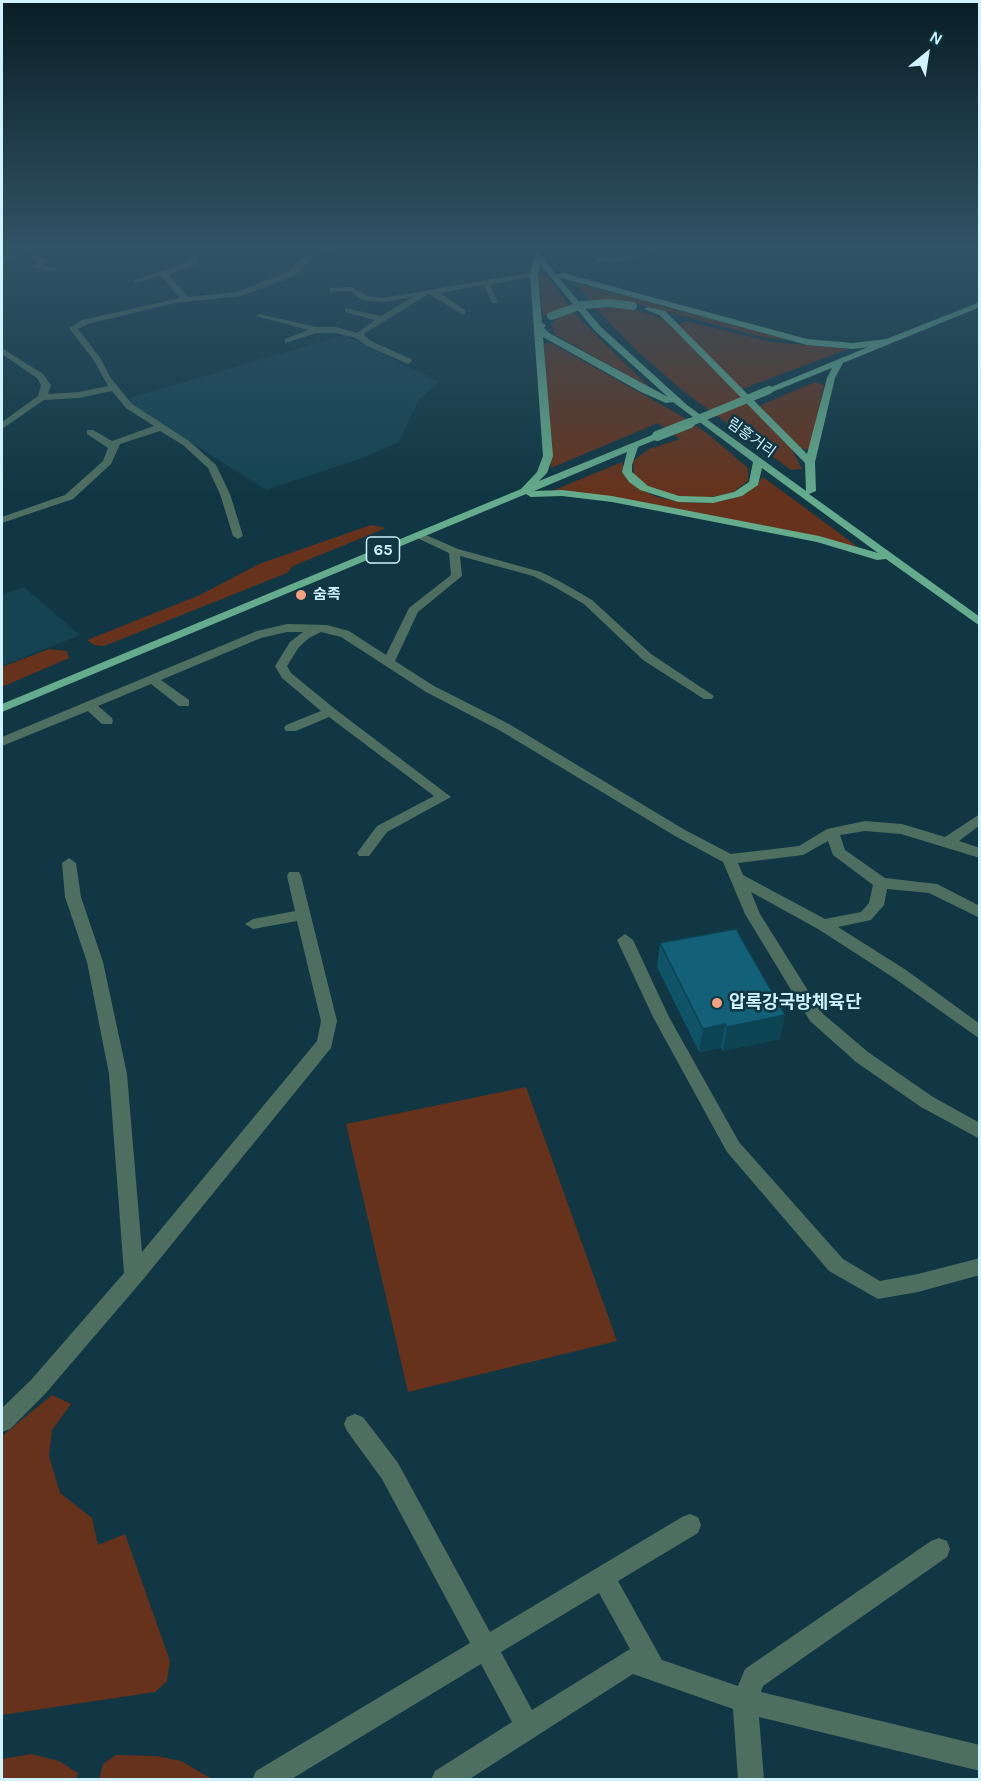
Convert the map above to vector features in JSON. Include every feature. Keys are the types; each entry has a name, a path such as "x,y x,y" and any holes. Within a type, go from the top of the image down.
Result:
{"main road":[{"path":"519,495 542,472 548,456 540,331"},
{"path":"544,331 556,341 644,390 684,407"},
{"name":"림흥거리","path":"600,331 684,407 980,623"},
{"name":"림흥거리","path":"609,331 691,405 980,613"},
{"path":"680,331 810,462"},
{"path":"737,331 782,342 832,345 868,345 893,340"},
{"path":"765,331 832,345"},
{"name":"65","path":"2,708 914,331"},
{"path":"812,491 810,462 831,378 840,360"},
{"path":"634,446 627,465 627,472 633,480 644,488 678,499 712,500 738,494 754,483 758,461"},
{"path":"519,495 562,493 612,499 819,539 894,562"}],"street":[{"path":"75,331 97,359 113,388 129,406 200,453 212,467 225,494 237,536"},
{"path":"288,340 313,331"},
{"path":"340,331 359,336 408,361"},
{"path":"359,336 362,331"},
{"path":"2,350 40,376 46,385 42,397"},
{"path":"2,426 42,397 79,395 113,388"},
{"path":"2,520 69,497 107,462 111,457 112,446 122,439 162,427"},
{"path":"90,432 112,446"},
{"path":"419,536 454,551 529,571 557,584 588,602 647,657 708,696"},
{"path":"389,662 413,610 456,576 458,568 454,551"},
{"path":"319,628 304,635 294,645 281,666 286,675 330,712 444,797 382,829 364,853"},
{"path":"2,742 151,678 274,630 319,628 345,634 430,689 504,727 729,860 803,850 832,832 865,826 902,829 980,853"},
{"path":"151,678 184,703"},
{"path":"90,705 107,721"},
{"path":"291,728 330,712"},
{"path":"947,843 980,818"},
{"path":"832,832 838,852 881,883 932,888 980,913"},
{"path":"729,860 775,954 816,1017 862,1057 980,1132"},
{"path":"69,863 73,897 95,962 118,1074 134,1276"},
{"path":"2,1422 38,1387 134,1276 325,1043 329,1021 294,876"},
{"path":"737,878 823,925 900,974 980,1033"},
{"path":"823,925 866,916 876,905 881,883"},
{"path":"253,924 304,914"},
{"path":"625,940 661,1017 733,1147 836,1266 878,1290 918,1283 980,1266"},
{"path":"355,1424 390,1472 528,1727"},
{"path":"265,1779 690,1525"},
{"path":"751,1779 746,1701 754,1678 939,1548"},
{"path":"604,1578 654,1669"},
{"path":"444,1779 631,1661 746,1701 980,1758"}],"shaded area":[{"path":"553,331 592,331 649,387 554,334"},
{"path":"618,331 677,331 790,446 802,469 791,470 683,391"},
{"path":"684,331 727,331 772,342 848,349 742,389"},
{"path":"739,331 756,331 789,340 765,338"},
{"path":"344,335 440,382 419,399 399,442 362,458 266,490 131,404 130,398"},
{"path":"549,342 678,414 708,434 748,468 748,481 732,493 705,498 682,497 651,489 634,475 633,461 649,449 680,439 658,423 551,468 544,344"},
{"path":"815,382 824,385 811,447 807,450 801,448 759,406"},
{"path":"622,462 626,478 637,488 657,497 680,502 708,503 731,499 747,493 763,477 858,547 614,497 552,491"},
{"path":"371,525 386,528 293,566 287,573 104,646 94,645 87,640 200,595 259,564"},
{"path":"24,587 80,635 2,666 2,595"},
{"path":"49,649 67,651 69,658 2,687 2,667"},
{"path":"526,1087 617,1341 408,1392 346,1124"},
{"path":"52,1395 71,1404 52,1430 49,1456 60,1493 92,1518 98,1545 125,1534 170,1661 167,1681 155,1692 2,1715 2,1436"},
{"path":"31,1754 59,1761 78,1773 76,1779 2,1779 2,1759"},
{"path":"116,1755 156,1756 181,1761 212,1779 99,1779 103,1764"}],"building":[{"name":"압록강국방체육단","path":"736,929 785,1015 727,1027 725,1024 703,1029 660,943"}],"place":[{"name":"숨족","path":"301,595"},
{"name":"압록강국방체육단","path":"717,1003"}]}
